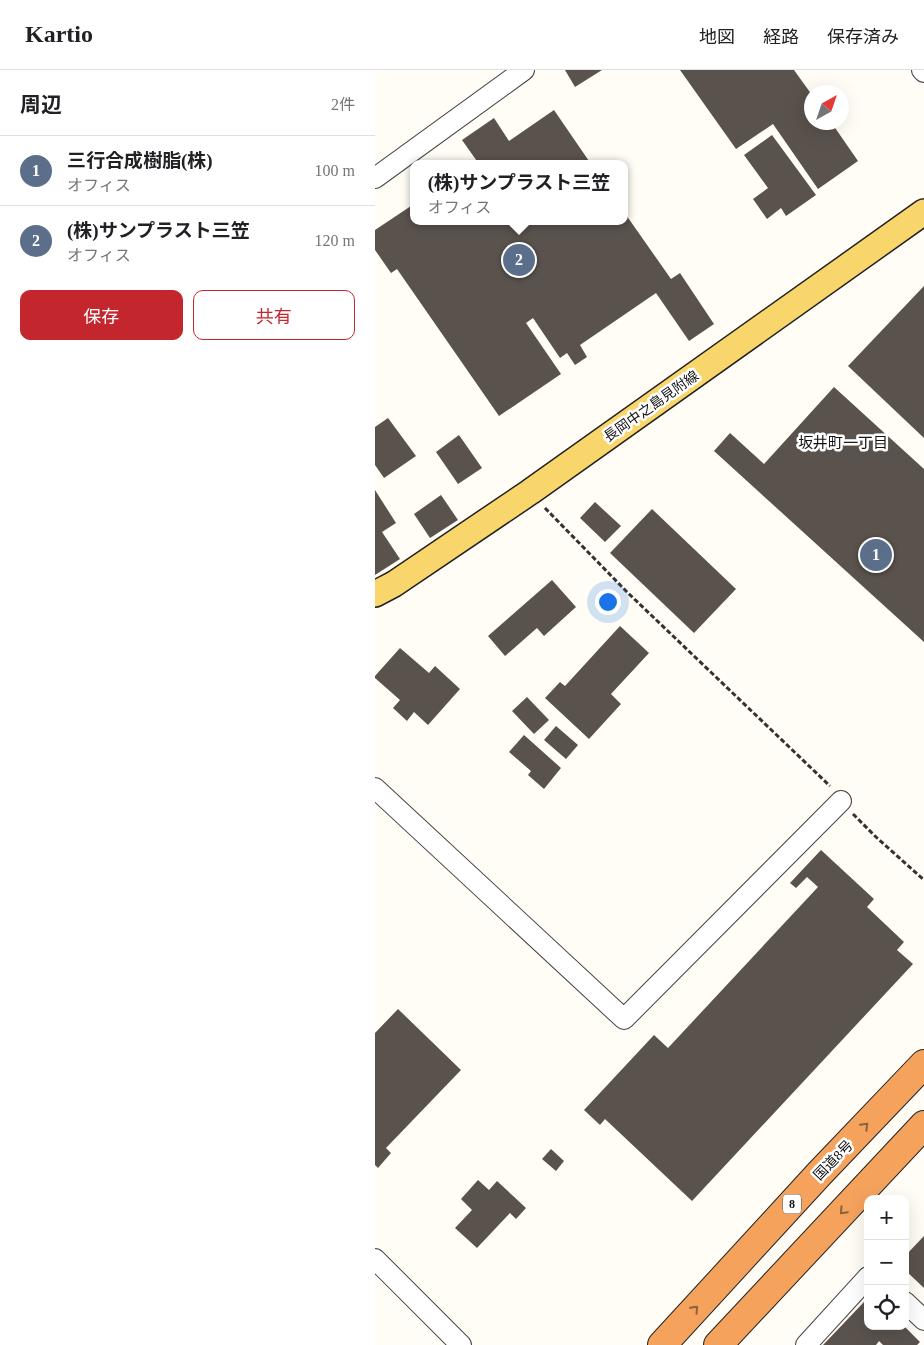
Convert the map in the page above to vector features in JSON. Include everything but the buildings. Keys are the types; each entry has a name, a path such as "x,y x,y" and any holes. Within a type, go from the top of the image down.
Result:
{"highway":[{"name":"国道8号","path":"662,1345 819,1174 924,1064"},
{"path":"718,1345 924,1125"}],"main road":[{"name":"長岡中之島見附線","path":"375,594 394,584 530,492 924,212"}],"street":[{"path":"375,178 524,70"},
{"path":"375,788 624,1019 841,801"},
{"path":"375,1259 461,1345"},
{"path":"806,1345 864,1281"},
{"path":"909,1306 924,1320"}],"path":[{"path":"530,492 627,592 834,790 841,801 876,837 924,880"}],"place":[{"name":"(株)サンプラスト三笠","path":"519,260"},
{"name":"三行合成樹脂(株)","path":"876,555"}],"district":[{"name":"坂井町一丁目","path":"843,443"}]}
